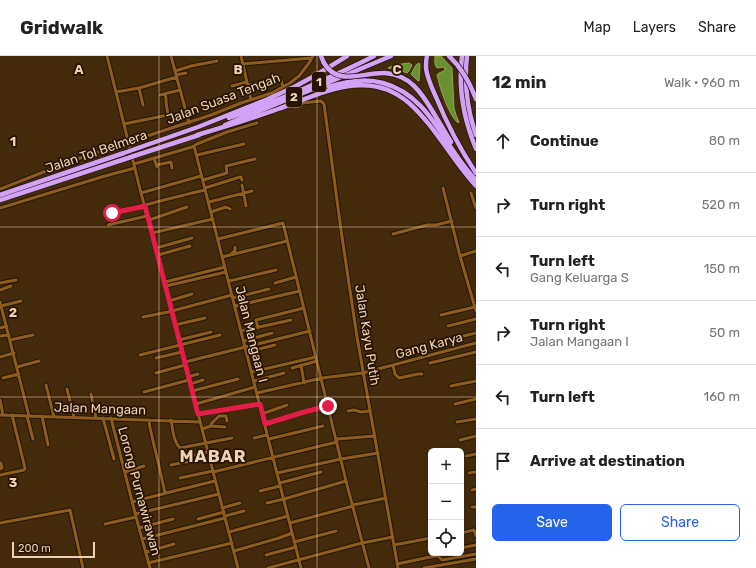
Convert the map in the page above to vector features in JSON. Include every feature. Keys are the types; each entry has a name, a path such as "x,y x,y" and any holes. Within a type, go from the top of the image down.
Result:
{"highway":[{"path":"322,56 328,69 338,76 350,77 378,72 391,73 400,76 414,85 424,98 459,156 476,180"},
{"path":"198,127 296,86 347,56"},
{"name":"1","path":"198,127 262,106 374,56"},
{"name":"2","path":"197,135 288,100 391,56"},
{"path":"428,56 426,61 426,69 446,122 476,173"},
{"path":"449,56 463,72 476,99"},
{"path":"462,56 461,86 464,111 476,149"},
{"path":"467,56 466,74 468,102 476,135"},
{"path":"269,113 343,83 366,80 387,84 405,92 422,106 466,169 476,180"},
{"path":"197,135 245,121 323,92 341,87 349,85 380,87 395,93 413,106 476,186"},
{"name":"Jalan Tol Belmera","path":"0,195 198,127"},
{"name":"Jalan Tol Belmera","path":"0,200 197,135"}],"street":[{"path":"107,56 238,568"},
{"path":"177,56 171,57 189,123"},
{"path":"241,56 251,100"},
{"path":"242,64 313,57"},
{"name":"Jalan Suasa Tengah","path":"0,189 71,161 189,123 272,93 301,75 313,57"},
{"path":"175,71 217,61"},
{"path":"116,92 139,88 186,73"},
{"path":"232,86 280,79 283,87"},
{"path":"139,88 143,104"},
{"path":"160,95 180,90"},
{"path":"124,124 168,115 165,94"},
{"name":"Jalan Kayu Putih","path":"303,103 321,101 324,104 343,244 363,372 398,568"},
{"path":"0,208 105,176 154,158 194,146 227,132 258,123"},
{"path":"197,155 244,144"},
{"name":"Jalan Mangaan I","path":"194,146 301,568"},
{"path":"154,158 156,166 171,162 172,168"},
{"path":"203,180 227,173 226,166 256,159"},
{"path":"141,193 201,176"},
{"path":"112,213 145,206 205,189 240,177 242,180"},
{"path":"242,185 246,206"},
{"path":"441,315 476,309 460,256 443,188"},
{"path":"208,202 252,191"},
{"path":"471,193 476,208"},
{"path":"108,225 148,218 187,207"},
{"path":"211,212 226,207 230,209"},
{"path":"152,233 213,219"},
{"path":"393,234 427,225 436,225 452,221"},
{"path":"218,239 283,223 368,568"},
{"path":"156,248 192,238"},
{"path":"222,256 287,241"},
{"path":"158,255 190,246"},
{"path":"222,256 235,252 235,247"},
{"path":"460,256 476,251"},
{"path":"165,282 225,267"},
{"path":"228,281 276,270"},
{"path":"166,286 226,272"},
{"path":"275,283 296,277"},
{"path":"0,283 16,280"},
{"path":"0,290 11,286"},
{"path":"143,317 268,289"},
{"path":"235,306 300,291"},
{"path":"169,301 192,294"},
{"path":"1,306 21,301"},
{"path":"0,302 14,353 33,439"},
{"path":"258,328 256,320 304,308"},
{"path":"176,325 205,318"},
{"path":"448,326 476,319"},
{"path":"241,331 291,320"},
{"path":"0,328 7,326"},
{"path":"156,373 245,347 310,331"},
{"path":"179,340 211,332"},
{"path":"244,340 272,333"},
{"path":"443,341 476,333"},
{"path":"0,336 9,334"},
{"path":"10,340 33,335"},
{"path":"140,355 220,335"},
{"path":"196,336 198,341"},
{"name":"Gang Karya","path":"257,393 322,378 363,372 476,343"},
{"path":"247,352 275,345"},
{"path":"156,358 182,352"},
{"path":"430,363 476,352"},
{"path":"0,356 14,353"},
{"path":"252,372 316,357"},
{"path":"17,367 38,361"},
{"path":"298,361 304,382"},
{"path":"292,368 317,362"},
{"path":"393,365 394,373 399,378 422,374"},
{"path":"254,381 284,373"},
{"path":"3,378 19,374"},
{"path":"189,380 198,374"},
{"path":"192,391 238,379"},
{"path":"144,392 189,380 203,380"},
{"path":"451,386 476,381"},
{"path":"46,385 54,417"},
{"path":"196,404 255,387"},
{"path":"67,389 74,417"},
{"path":"91,394 96,418"},
{"path":"455,404 476,399"},
{"path":"0,400 2,415"},
{"path":"198,414 260,404"},
{"path":"262,414 287,405"},
{"path":"265,424 328,406"},
{"path":"348,411 354,410 360,412 370,410"},
{"name":"Jalan Mangaan","path":"2,415 200,422"},
{"path":"0,475 24,470 25,467 12,415"},
{"path":"42,416 48,445"},
{"path":"211,426 211,424 219,416 226,416 227,421"},
{"path":"103,418 114,459"},
{"name":"Lorong Purnawirawan","path":"111,418 150,568"},
{"path":"457,422 476,419"},
{"path":"149,420 165,493"},
{"path":"171,420 175,440 179,447 182,448 232,438"},
{"path":"202,429 211,426 224,427"},
{"path":"268,439 323,426"},
{"path":"254,438 267,435"},
{"path":"180,478 213,472 337,441 375,436"},
{"path":"460,440 476,436"},
{"path":"187,462 187,458 208,452"},
{"path":"277,473 341,459 378,454"},
{"path":"466,456 476,454"},
{"path":"171,465 210,458"},
{"path":"0,469 2,468 1,463"},
{"path":"125,472 144,466"},
{"path":"260,491 321,472"},
{"path":"469,473 476,472"},
{"path":"132,502 216,481"},
{"path":"268,503 346,481"},
{"path":"105,524 219,494"},
{"path":"290,524 386,498"},
{"path":"222,508 240,503"},
{"path":"472,508 476,507"},
{"path":"0,523 70,510 83,568"},
{"path":"198,518 244,511"},
{"path":"142,539 224,515"},
{"path":"229,532 288,516"},
{"path":"139,528 174,519"},
{"path":"464,532 475,529 476,536"},
{"path":"294,542 336,531"},
{"path":"234,551 274,540 292,533"},
{"path":"268,568 362,543 393,537"},
{"path":"394,545 428,539"},
{"path":"148,563 232,543"},
{"path":"146,552 174,544"},
{"path":"464,547 476,545"},
{"path":"266,555 296,547"},
{"path":"397,564 430,557 438,556 442,560 476,554"},
{"path":"424,568 476,559"}],"shaded area":[{"path":"435,56 441,56 452,68 454,108 459,122 458,123 451,114 442,94 437,75 445,69 443,67 437,68 435,64"},
{"path":"409,63 412,65 407,73 388,68 394,65"},
{"path":"419,63 418,81 411,74 416,65"}],"district":[{"name":"MABAR","path":"213,456"}],"route":[{"path":"112,213 145,206 198,414 260,404 265,424 328,406"}]}
